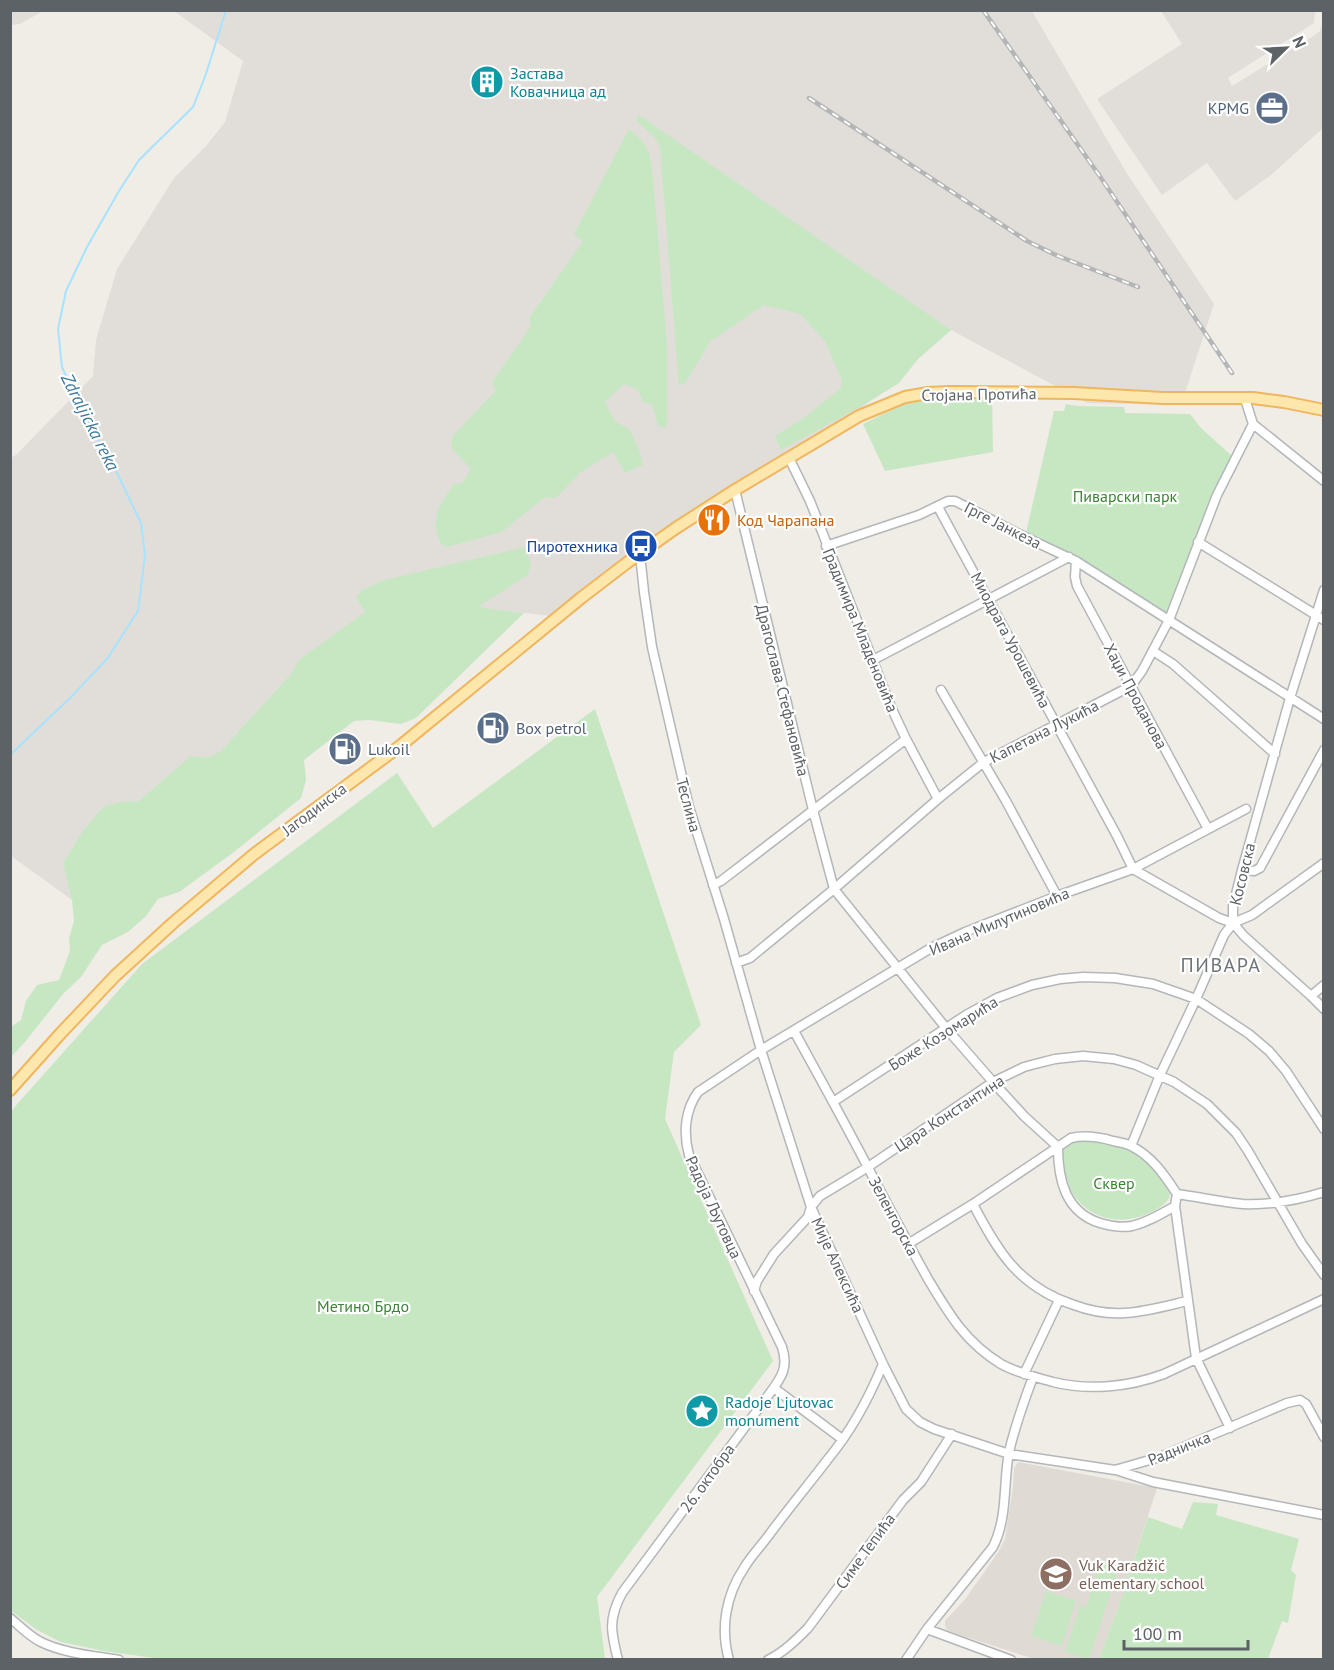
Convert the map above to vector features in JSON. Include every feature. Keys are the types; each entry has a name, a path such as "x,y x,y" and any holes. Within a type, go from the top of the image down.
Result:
{"main road":[{"name":"Стојана Протића","path":"640,554 735,490 843,426 870,411 905,397 928,393 1074,393 1163,398 1271,400 1323,410"},
{"name":"Јагодинска","path":"10,1090 91,1000 174,922 253,855 409,740 581,598 640,554"}],"street":[{"path":"1245,399 1253,424 1323,481"},
{"path":"1131,686 1169,620 1217,495 1253,424"},
{"name":"Градимира Младеновића","path":"789,458 810,501 826,546 906,739 938,799"},
{"name":"Драгослава Стефановића","path":"735,490 834,889"},
{"name":"Грге Јанкеза","path":"826,546 938,507 948,501 955,501 1072,559 1323,719"},
{"name":"Миодрага Урошевића","path":"938,507 1133,869"},
{"path":"1198,542 1320,617"},
{"name":"Теслина","path":"640,554 651,639 676,754 692,817 761,1050"},
{"path":"873,660 1072,559"},
{"name":"Хаџи Проданова","path":"1072,559 1077,586 1208,829"},
{"name":"Косовска","path":"1131,1146 1160,1075 1224,935 1233,923 1233,906 1242,870 1290,698 1320,617 1323,590"},
{"path":"1153,651 1173,664 1275,754"},
{"name":"Капетана Лукића","path":"736,963 750,958 984,762 1131,686"},
{"path":"941,690 984,762 1057,896"},
{"path":"713,885 906,739"},
{"path":"1242,870 1256,871 1260,868 1323,750"},
{"name":"Ивана Милутиновића","path":"761,1050 931,948 1057,896 1133,869 1246,809"},
{"path":"1233,923 1252,915 1323,863"},
{"path":"1133,869 1219,918 1233,923 1323,1009"},
{"path":"834,889 946,1028 1024,1116 1058,1147 1058,1166 1065,1191 1077,1210 1094,1221 1116,1226 1131,1226 1175,1206"},
{"name":"Боже Козомарића","path":"833,1102 979,1007 997,998 1032,985 1060,979 1102,977 1140,981 1196,999 1248,1034 1269,1051 1286,1071 1323,1129"},
{"path":"1311,996 1323,985"},
{"name":"Зеленгорска","path":"794,1031 908,1244 960,1329 1003,1365 1029,1376 1084,1388 1121,1385 1152,1378 1323,1299"},
{"name":"Мије Алексића","path":"761,1050 812,1207 902,1401 914,1417 934,1429 1009,1454"},
{"name":"Радоја Љутовца","path":"754,1291 692,1162 687,1148 686,1124 692,1101 698,1092 761,1050"},
{"name":"Цара Константина","path":"812,1207 820,1196 868,1167 993,1082 1024,1067 1055,1059 1083,1056 1114,1059 1160,1075 1194,1095 1223,1119 1248,1151 1276,1202 1323,1275"},
{"path":"908,1244 973,1204 1071,1138 1084,1136 1107,1139 1131,1146 1159,1169 1177,1194 1175,1206 1196,1358 1230,1428"},
{"path":"806,1191 820,1196"},
{"path":"1177,1194 1246,1204 1276,1202 1323,1192"},
{"path":"973,1204 998,1248 1012,1266 1026,1280 1059,1300 1095,1312 1123,1313 1158,1308 1187,1300"},
{"path":"754,1291 768,1263 808,1217 812,1207"},
{"name":"26. октобра","path":"618,1659 612,1627 613,1611 622,1593 774,1388 784,1370 784,1353 754,1291"},
{"path":"906,1659 927,1629 993,1547 1000,1531 1009,1454 1019,1414 1029,1376 1059,1300"},
{"path":"729,1659 724,1644 724,1633 735,1582 807,1484 830,1458 865,1404 883,1364"},
{"path":"774,1388 842,1439"},
{"name":"Радничка","path":"1009,1454 1115,1470 1160,1457 1274,1408 1300,1400 1306,1404 1323,1437"},
{"name":"Симе Тепића","path":"768,1659 781,1652 808,1628 903,1500 921,1482 952,1434"},
{"path":"1115,1470 1154,1482 1323,1515"},
{"path":"10,1618 43,1643 79,1653 119,1659"},
{"path":"927,1629 1011,1659"},
{"path":"979,1659 982,1650"}],"shaded area":[{"path":"10,11 43,11 20,24 11,25"},
{"path":"174,11 1032,11 1126,172 1214,304 1181,405 1087,403 951,330 841,426 669,534 560,617 395,598 72,900 11,856 11,458 93,376 96,340 117,269 174,178 206,146 225,122 243,61"},
{"path":"1161,11 1315,11 1314,23 1228,78 1232,86 1315,35 1320,31 1323,22 1323,128 1271,175 1235,201 1207,163 1162,195 1097,99 1182,44"},
{"name":"Vuk Karadžić elementary school","path":"1018,1462 1157,1488 1121,1600 1099,1659 1034,1659 957,1634 947,1630 945,1626 945,1621 966,1598 1005,1539 1014,1468"}],"green space":[{"path":"639,115 951,330 918,359 899,383 781,450 775,436 802,419 840,389 842,381 825,341 800,314 764,305 710,342 686,382 679,386 660,148 655,138 636,120"},
{"path":"629,129 645,145 651,160 667,345 667,422 665,429 658,426 652,405 643,402 638,390 624,384 605,402 615,421 630,430 643,465 625,473 613,452 581,472 556,498 545,497 502,532 447,547 441,544 437,535 437,512 454,484 462,483 471,469 451,448 452,437 496,390 492,382 531,326 529,318 583,241 574,234"},
{"path":"992,397 993,452 885,471 863,424 916,398"},
{"name":"Пиварски парк","path":"1066,404 1124,407 1125,413 1190,414 1201,428 1233,457 1167,618 1025,537 1054,411 1064,411"},
{"path":"525,547 531,564 528,575 478,607 524,613 416,718 401,724 369,720 354,721 304,760 306,780 301,798 230,855 179,892 158,899 146,916 128,932 102,945 81,977 63,994 11,1057 11,1027 21,1020 26,1001 37,985 59,980 70,951 69,938 74,921 72,900 63,863 82,832 103,807 119,802 139,801 191,756 208,758 221,751 290,675 299,660 365,612 356,597 362,590 384,580"},
{"name":"Метино Брдо","path":"595,709 701,1025 674,1052 665,1119 773,1361 597,1597 605,1659 168,1660 61,1642 37,1630 10,1610 11,1111 142,964 397,773 433,828"},
{"name":"Сквер","path":"1085,1140 1114,1145 1140,1156 1166,1183 1170,1193 1167,1201 1146,1215 1131,1219 1103,1217 1091,1211 1071,1190 1062,1166 1062,1152 1068,1144"},
{"path":"1193,1502 1218,1504 1216,1515 1299,1539 1291,1570 1296,1575 1288,1623 1282,1621 1268,1659 1099,1659 1148,1517 1182,1529"},
{"path":"1100,1561 1119,1567 1089,1659 1087,1659 1065,1652 1080,1606 1086,1607"},
{"path":"1046,1591 1076,1601 1062,1646 1031,1636"}],"waterway":[{"name":"Zdraljicka reka","path":"10,755 107,659 138,611 145,555 141,523 117,473 77,401 62,367 58,329 66,291 87,247 119,191 139,160 193,107 226,10"}],"railway":[{"path":"983,10 1099,175 1232,373"},
{"path":"809,98 1027,241 1058,256 1138,287"}],"place":[{"name":"Застава Ковачница ад","path":"487,82"},
{"name":"KPMG","path":"1272,108"},
{"name":"Код Чарапана","path":"714,520"},
{"name":"Пиротехника","path":"641,546"},
{"name":"Box petrol","path":"493,728"},
{"name":"Lukoil","path":"345,749"},
{"name":"Radoje Ljutovac monument","path":"702,1411"},
{"name":"Vuk Karadžić elementary school","path":"1056,1574"}],"district":[{"name":"ПИВАРА","path":"1221,965"}]}
